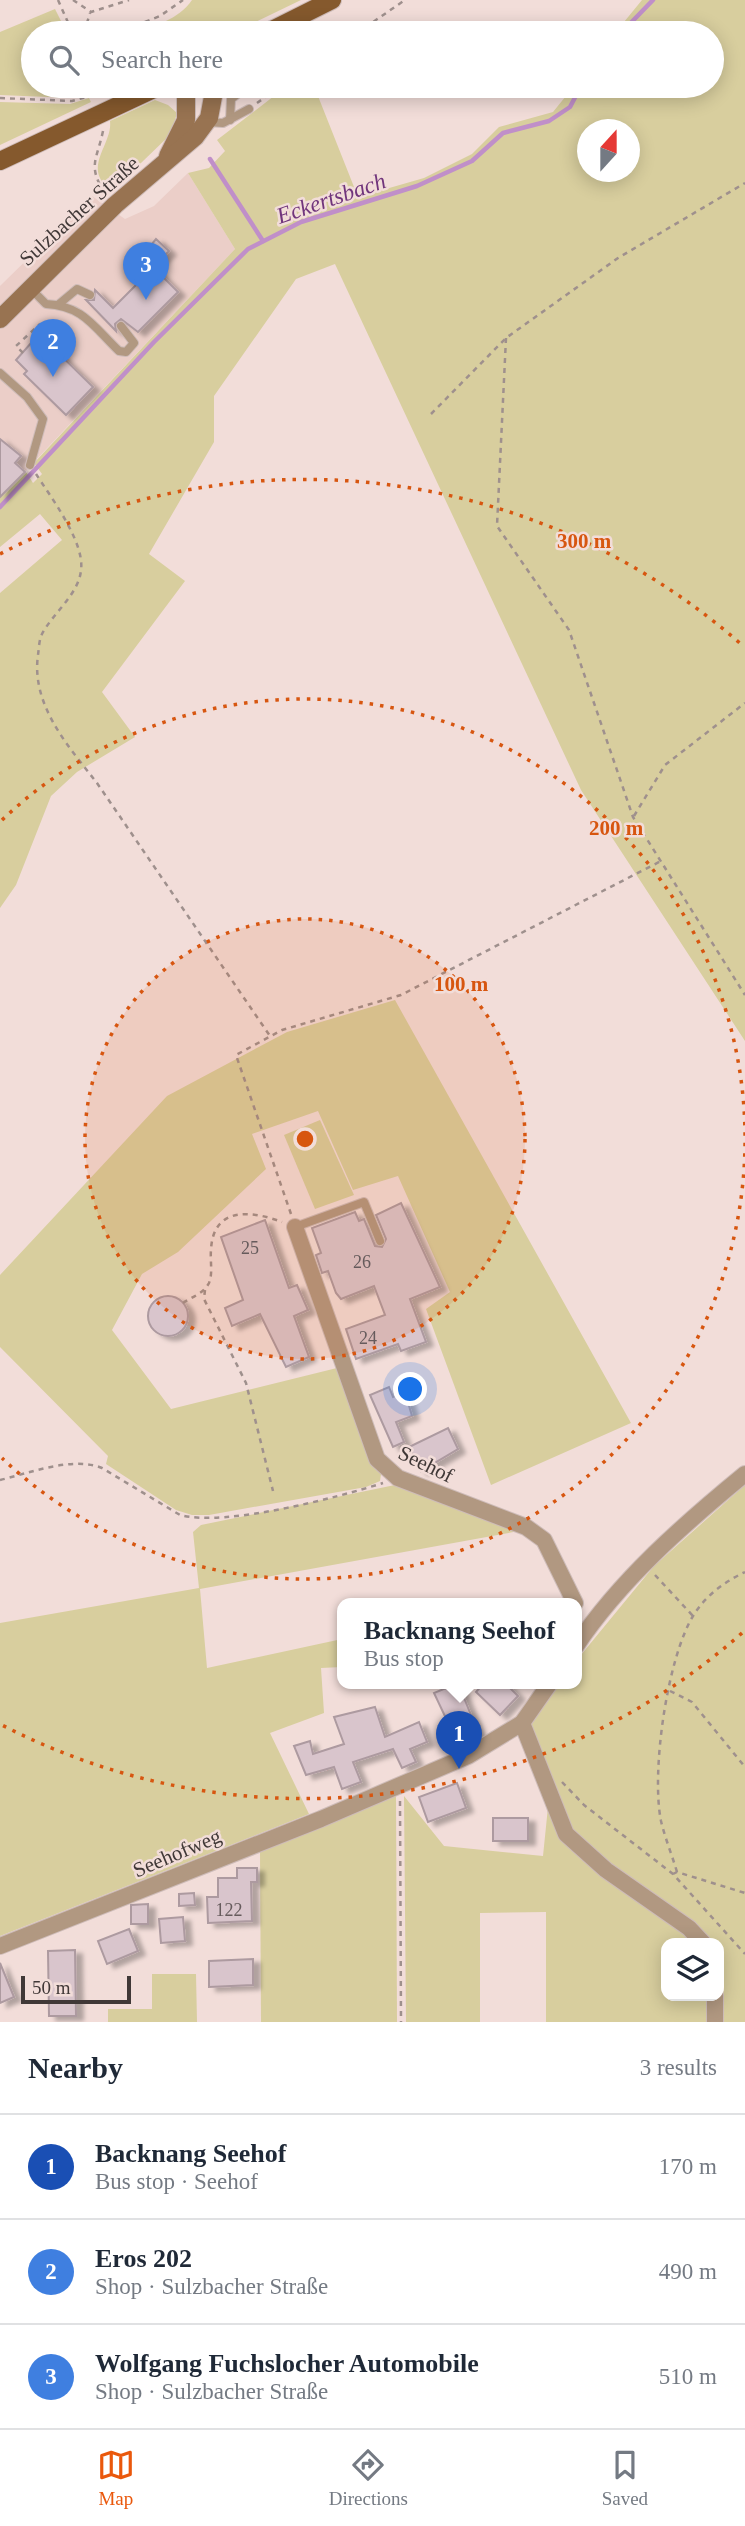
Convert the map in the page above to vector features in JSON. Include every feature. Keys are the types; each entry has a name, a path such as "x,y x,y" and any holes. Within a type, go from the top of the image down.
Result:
{"main road":[{"path":"290,21 332,0"},
{"path":"0,161 134,98"}],"street":[{"path":"161,168 186,120 186,98"},
{"path":"206,122 214,98"},
{"name":"Sulzbacher Straße","path":"0,319 115,205 195,137 206,122"},
{"name":"Seehof","path":"295,1227 377,1460 398,1478 526,1528 544,1541 573,1598"},
{"path":"582,1636 646,1564 739,1479"},
{"name":"Seehof","path":"582,1620 586,1630"},
{"path":"400,1786 468,1756 522,1723 546,1689"},
{"path":"522,1723 566,1834 606,1870 689,1928 698,1938"},
{"name":"Seehofweg","path":"0,1946 400,1786"},
{"path":"715,2001 715,2022"}],"lane":[{"path":"230,120 232,98"},
{"path":"206,122 218,125 249,109"},
{"path":"29,288 46,304 59,304 78,311 119,351 125,352 134,343 121,326"},
{"path":"59,304 77,289 90,295"},
{"path":"0,373 27,397 43,419 30,465"},
{"path":"295,1227 364,1202 380,1241"}],"path":[{"path":"58,0 67,21"},
{"path":"73,0 91,12"},
{"path":"91,12 129,0"},
{"path":"147,21 160,16 183,0"},
{"path":"374,21 405,0"},
{"path":"88,21 91,12"},
{"path":"0,98 72,101 83,98"},
{"path":"249,109 264,98"},
{"path":"104,125 93,165 97,182 107,196"},
{"path":"430,415 506,338 618,258 745,183"},
{"path":"23,353 16,346 40,324"},
{"path":"44,328 48,332 56,324"},
{"path":"26,325 32,331"},
{"path":"506,338 497,526 569,630 633,817 745,995"},
{"path":"39,479 71,527 82,569 74,587 40,636 38,683 45,709 66,744 97,783 271,1036"},
{"path":"633,817 665,765 745,703"},
{"path":"295,1227 236,1055 271,1036 401,995 661,861"},
{"path":"273,1491 246,1383 204,1299 205,1290 211,1280 211,1246 217,1231 229,1217 244,1212 295,1227"},
{"path":"183,1303 205,1290"},
{"path":"0,1480 55,1467 90,1464 102,1468 180,1515 194,1519 236,1515 290,1505 398,1478"},
{"path":"646,1564 693,1616"},
{"path":"675,1873 661,1818 660,1741 673,1664 693,1616 722,1583 745,1572"},
{"path":"668,1690 691,1702 745,1767"},
{"path":"559,1779 584,1805 675,1873 745,1954"},
{"path":"400,1786 401,2022"},
{"path":"675,1873 745,1893"}],"shaded area":[{"path":"192,0 301,0 258,21 165,21 187,7"},
{"path":"642,0 745,0 745,1041 581,790 335,264 296,279 214,396 214,442 149,554 185,581 102,692 135,737 77,772 51,796 16,885 0,908 0,593 62,540 40,514 0,547 0,498 26,472 33,483 42,474 34,463 235,249 188,173 209,168 225,151 217,140 271,98 319,98 358,197 424,178 472,154 499,127 553,112 564,98 724,98 724,21 625,21"},
{"path":"55,9 61,21 26,21"},
{"path":"21,23 21,96 0,95 0,32"},
{"path":"89,98 91,102 0,145 0,102 70,104"},
{"path":"155,100 168,105 177,113 171,134 112,191 103,182 98,165 110,130 110,121"},
{"path":"188,173 235,249 0,498 0,286 92,196 125,219 154,206"},
{"path":"395,1000 631,1423 491,1485 426,1309 450,1292 398,1176 353,1190 318,1111 252,1134 266,1169 178,1252 142,1274 112,1330 171,1409 341,1367 381,1474 380,1481 366,1487 209,1515 192,1515 176,1510 106,1464 108,1456 0,1347 0,1275 167,1096 287,1032"},
{"path":"320,1120 354,1195 315,1209 284,1135"},
{"path":"395,1485 519,1531 200,1589 207,1668 337,1640 337,1667 321,1668 324,1713 270,1733 309,1814 0,1936 0,1623 199,1588 193,1532 201,1525"},
{"path":"745,1485 745,2022 724,2022 724,1938 704,1938 595,1854 567,1824 555,1784 528,1724 556,1689 582,1689 582,1654 654,1566"},
{"path":"396,1795 397,2022 261,2022 260,1850"},
{"path":"404,1796 444,1846 543,1856 548,1807 692,1938 661,1938 661,2001 708,2001 709,2022 546,2022 546,1912 480,1913 480,2022 406,2022"},
{"path":"152,1974 196,1974 197,2022 108,2022 108,2009 152,2009"}],"building":[{"path":"156,239 169,251 153,267 178,292 138,332 121,319 115,324 116,331 86,300 94,300 95,290 113,308 144,277 133,267"},
{"path":"39,334 93,387 66,415 24,374 27,371 16,360"},
{"path":"0,439 21,456 15,463 25,472 0,497"},
{"path":"401,1203 440,1287 410,1299 426,1342 401,1351 398,1344 356,1359 346,1329 385,1315 374,1286 341,1299 328,1271 322,1273 316,1255 321,1253 312,1228 355,1212 359,1221 364,1219 375,1246 382,1247 386,1239 376,1215"},
{"path":"265,1220 289,1288 297,1285 308,1310 294,1316 309,1357 286,1367 260,1314 232,1326 225,1308 243,1300 221,1237"},
{"path":"168,1296 182,1302 188,1316 182,1330 168,1336 154,1330 148,1316 154,1302"},
{"path":"389,1387 393,1397 405,1392 412,1416 396,1422 404,1442 393,1447 370,1395"},
{"path":"448,1428 458,1449 421,1471 409,1447"},
{"path":"444,1689 460,1689 479,1735 460,1748 434,1693"},
{"path":"479,1689 511,1689 518,1696 500,1715 476,1692"},
{"path":"375,1707 385,1737 419,1722 427,1742 410,1749 416,1762 402,1768 393,1749 353,1762 361,1782 342,1789 334,1767 306,1775 294,1746 310,1741 313,1754 344,1744 334,1717"},
{"path":"457,1783 466,1808 428,1822 419,1797"},
{"path":"493,1818 528,1818 528,1841 493,1841"},
{"path":"237,1868 257,1868 257,1882 251,1882 252,1921 208,1923 207,1897 218,1897 218,1878 237,1878"},
{"path":"194,1893 195,1905 179,1906 179,1894"},
{"path":"148,1904 148,1924 131,1924 131,1905"},
{"path":"183,1917 185,1941 161,1943 159,1919"},
{"path":"129,1929 138,1951 107,1964 98,1941"},
{"path":"75,1950 76,2016 49,2016 48,1951"},
{"path":"253,1959 253,1985 209,1987 209,1961"},
{"path":"0,1963 14,1997 0,2003"}],"waterway":[{"name":"Eckertsbach","path":"633,21 653,0"},
{"name":"Eckertsbach","path":"0,507 154,342 248,249 301,222 417,186 472,161 503,133 549,121 570,107 575,98"},
{"path":"210,159 263,241"}],"place":[{"name":"Wolfgang Fuchslocher Automobile","path":"146,300"},
{"name":"Eros 202","path":"53,377"},
{"name":"Backnang Seehof","path":"459,1769"}]}
